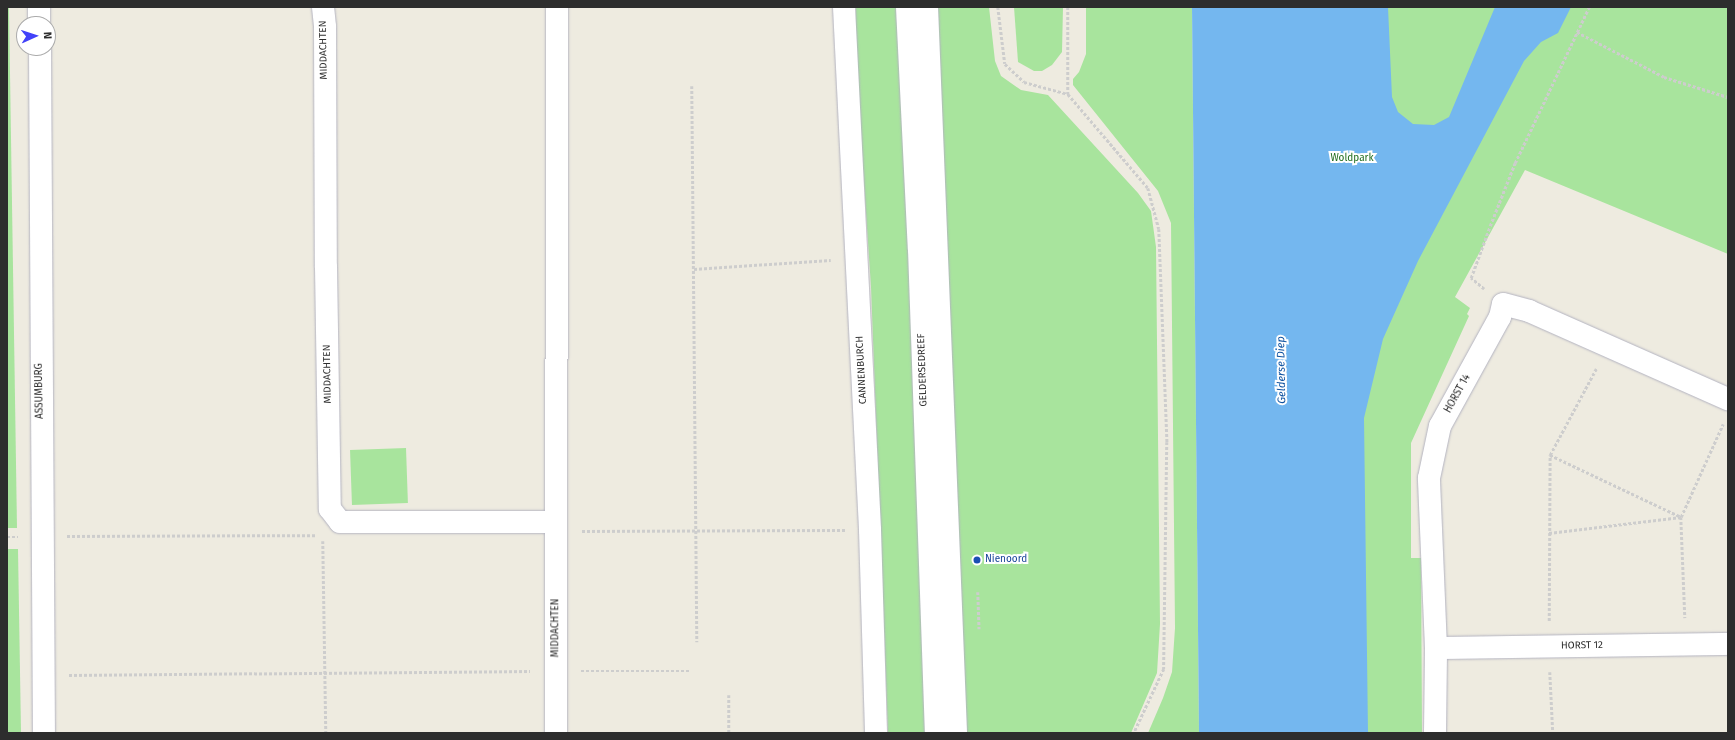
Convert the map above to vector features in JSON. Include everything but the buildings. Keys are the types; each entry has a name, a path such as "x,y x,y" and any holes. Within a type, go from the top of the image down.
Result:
{"street":[{"name":"MIDDACHTEN","path":"323,7 325,27 326,267 330,510 340,522 556,527"},
{"name":"MIDDACHTEN","path":"556,733 557,7"},
{"name":"CANNENBURCH","path":"844,7 870,530 876,733"},
{"name":"GELDERSEDREEF","path":"907,7 918,241 936,733"},
{"name":"GELDERSEDREEF","path":"927,7 956,733"},
{"name":"ASSUMBURG","path":"40,56 32,536 43,675 44,733"},
{"path":"1504,304 1529,310 1728,399"},
{"name":"HORST 14","path":"1435,733 1436,648 1429,478 1440,426 1500,317 1504,304"},
{"name":"HORST 12","path":"1436,648 1728,644"}],"path":[{"path":"998,7 1005,64 1024,82 1068,94 1148,188 1159,229 1167,442 1164,669 1134,733"},
{"path":"1068,7 1068,94"},
{"path":"1504,304 1471,278 1515,163 1590,7"},
{"path":"1577,32 1664,77 1728,97"},
{"path":"692,86 697,642"},
{"path":"694,269 857,258"},
{"path":"1553,733 1549,646 1550,455 1609,346"},
{"path":"1687,645 1680,517 1725,420"},
{"path":"1550,455 1680,517"},
{"path":"1549,533 1680,517"},
{"path":"556,527 695,530 870,530"},
{"path":"7,537 323,535 326,733"},
{"path":"43,675 691,671"},
{"path":"729,695 729,733"}],"green space":[{"path":"7,7 9,7 17,528 7,528"},
{"path":"856,7 896,7 914,310 933,733 888,733 871,287 854,34"},
{"path":"934,7 989,7 995,61 1001,76 1021,90 1048,95 1138,193 1151,211 1156,247 1160,624 1157,673 1131,733 961,733"},
{"path":"1014,7 1063,7 1062,52 1052,65 1042,71 1034,71 1018,62"},
{"path":"1086,7 1192,7 1199,733 1148,733 1172,672 1175,628 1171,223 1158,191 1073,85 1073,79 1079,72 1086,54"},
{"name":"Woldpark","path":"1199,7 1728,7 1728,254 1525,170 1455,297 1470,308 1467,314 1469,316 1411,443 1411,558 1421,558 1422,733 1205,733"},
{"path":"406,448 408,503 352,505 350,450"},
{"path":"7,549 18,549 21,733 7,733"}],"water":[{"name":"Woldpark","path":"1192,7 1388,7 1392,97 1398,112 1413,124 1434,125 1449,117 1495,7 1571,7 1558,33 1541,42 1524,61 1418,261 1383,339 1364,418 1368,733 1199,733"}],"place":[{"name":"Nienoord","path":"977,560"}],"water label":[{"name":"Gelderse Diep","path":"1282,370"}]}
